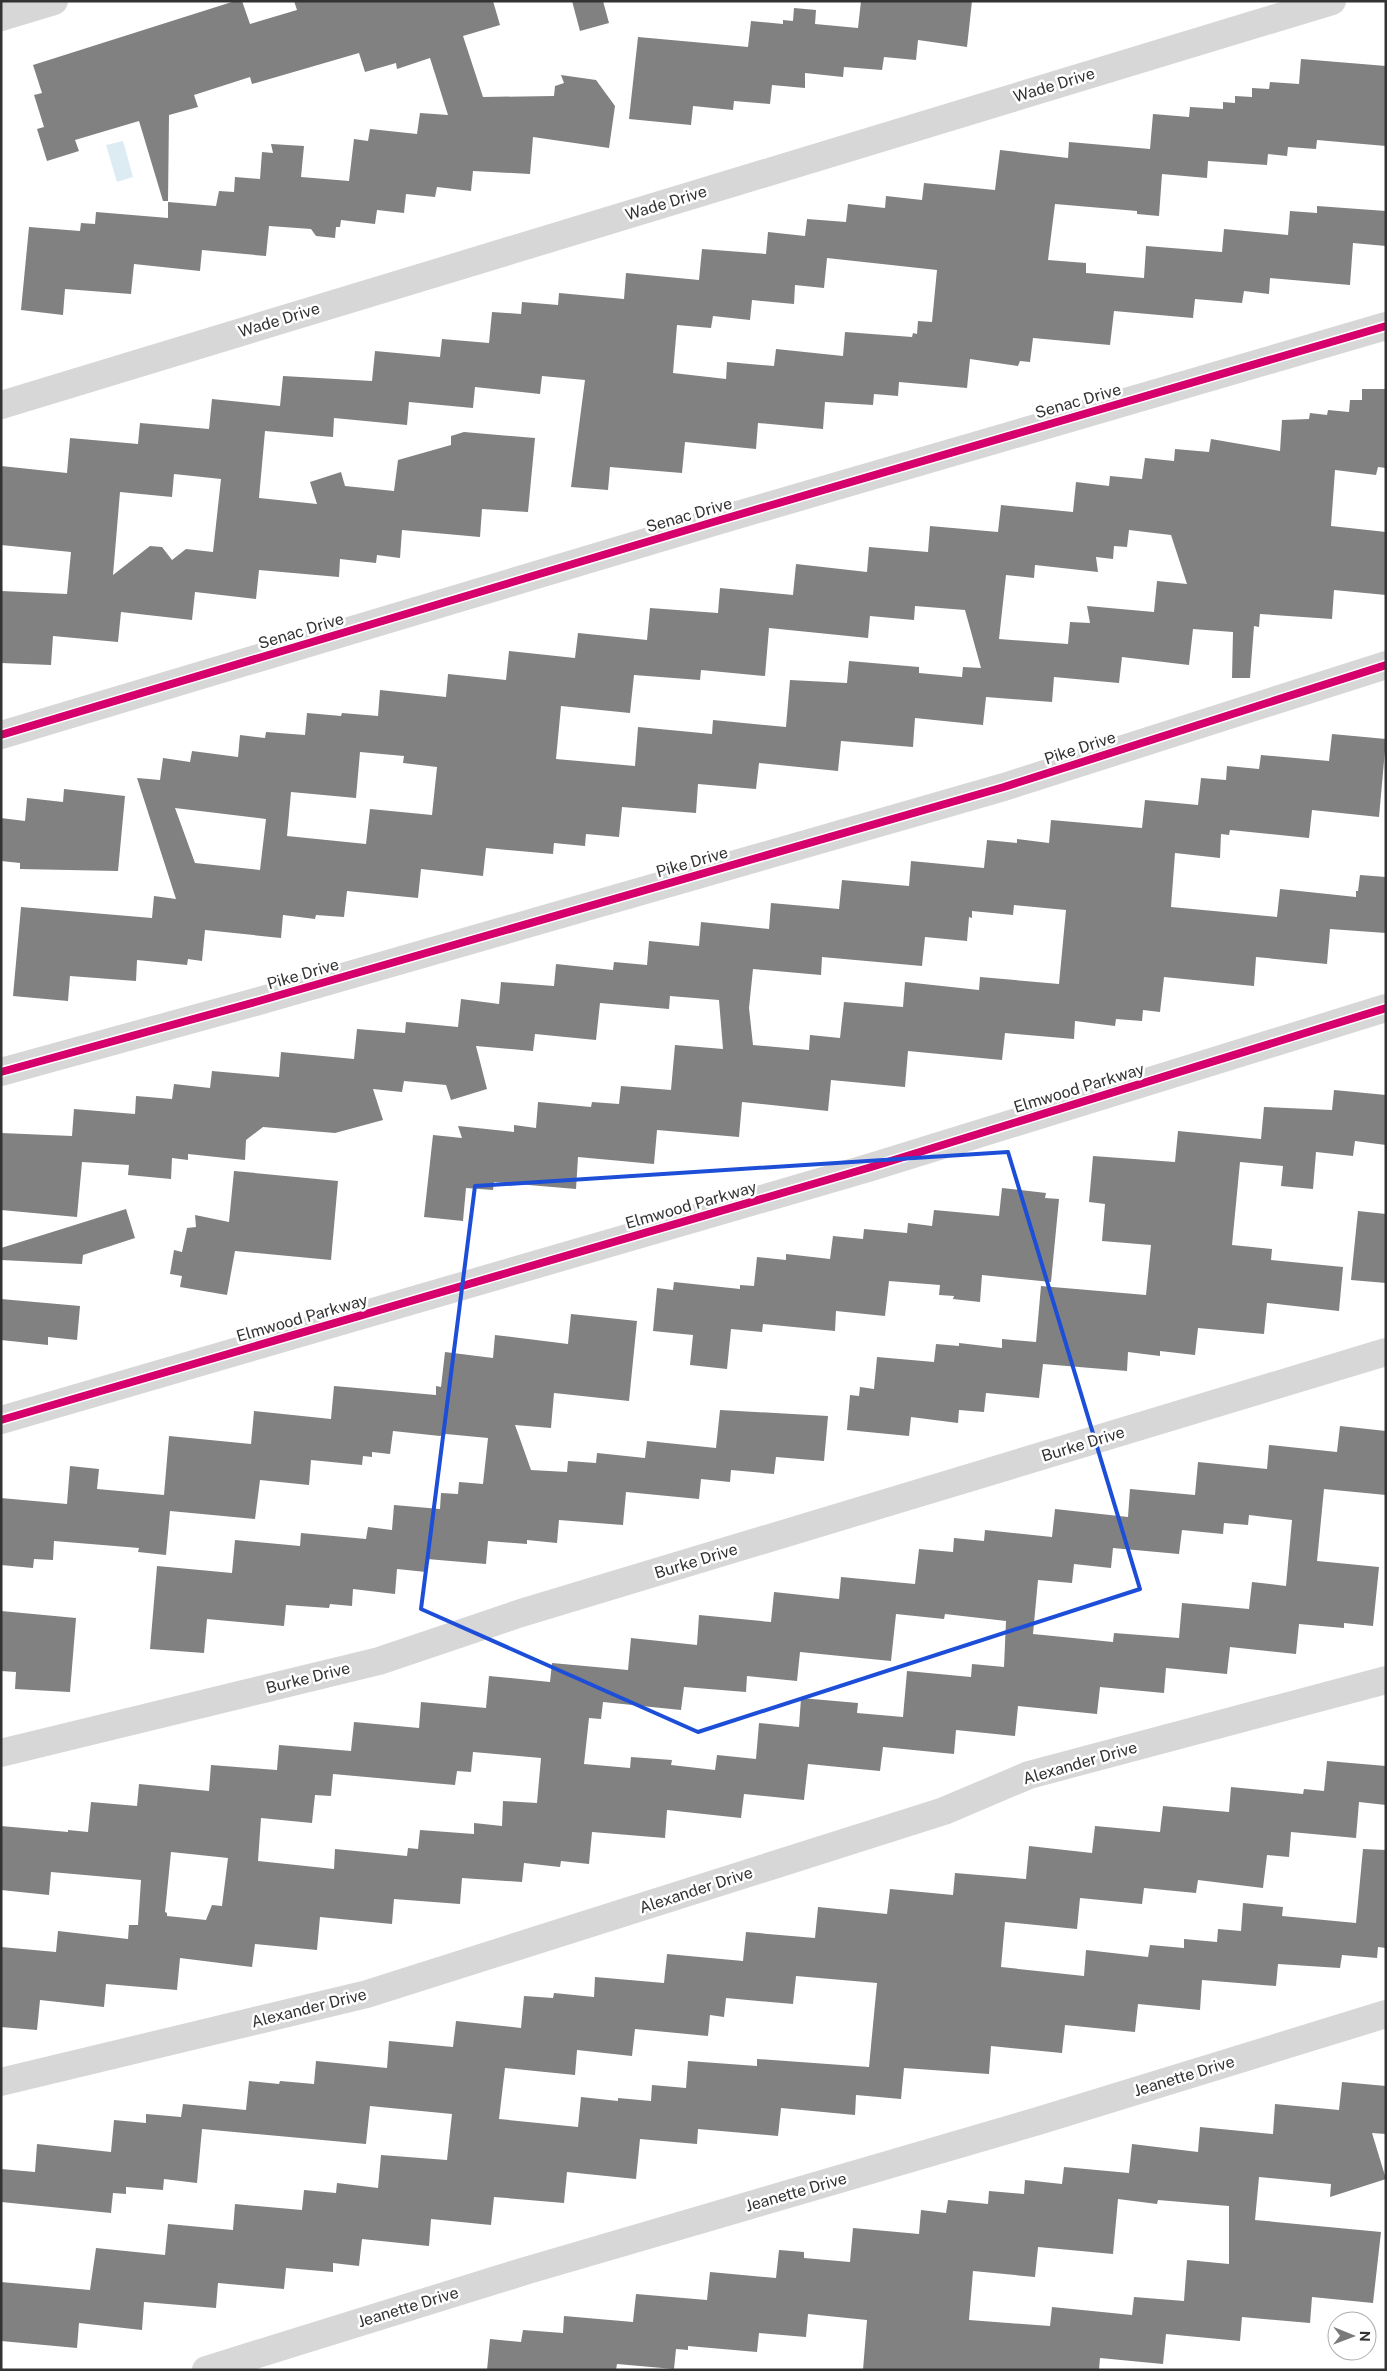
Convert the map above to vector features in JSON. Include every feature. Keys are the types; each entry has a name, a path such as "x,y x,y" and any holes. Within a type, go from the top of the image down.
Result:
{"street":[{"path":"1,17 54,1"},
{"name":"Wade Drive","path":"1,405 1332,1"},
{"name":"Senac Drive","path":"1,734 710,523 1386,326"},
{"name":"Pike Drive","path":"1,1072 259,1001 1004,787 1386,665"},
{"name":"Elmwood Parkway","path":"1,1420 868,1168 1386,1008"},
{"name":"Burke Drive","path":"1,1752 379,1661 521,1614 1386,1352"},
{"name":"Alexander Drive","path":"1,2082 368,1994 944,1811 1029,1775 1386,1680"},
{"name":"Jeanette Drive","path":"206,2370 524,2271 1038,2121 1386,2014"}],"highlighted area":[{"path":"1008,1152 1140,1589 698,1732 421,1609 475,1186"}],"shaded area":[{"path":"123,141 133,177 117,182 106,145"}],"building":[{"path":"235,1 242,1 250,24 297,10 294,1 493,1 500,25 463,36 483,97 554,96 555,86 564,83 561,75 596,80 615,106 609,148 533,137 530,174 473,171 471,191 437,187 435,197 406,194 404,213 377,210 375,224 341,220 340,227 336,227 335,238 316,236 311,229 269,226 266,256 202,250 200,271 134,264 131,294 65,289 63,315 21,310 29,227 80,231 81,223 95,224 96,212 168,218 168,202 216,206 219,191 234,192 235,177 260,179 262,152 273,153 271,144 304,146 301,177 349,181 354,139 368,141 370,129 417,134 420,113 448,115 430,58 397,69 396,63 365,72 359,53 252,84 250,77 194,95 198,107 169,115 168,201 163,201 139,121 75,140 79,151 47,161 37,129 44,127 34,95 42,93 33,65"},
{"path":"572,1 603,1 609,23 580,31"},
{"path":"861,1 972,1 967,47 918,40 916,60 884,57 882,70 844,67 843,77 805,73 805,88 772,85 770,104 734,101 733,110 693,106 691,125 629,119 638,37 748,47 751,21 783,24 783,20 793,21 794,8 816,10 815,24 858,28"},
{"path":"1301,59 1386,66 1386,146 1317,140 1316,149 1288,147 1287,156 1268,154 1267,165 1208,161 1207,178 1162,174 1159,216 1137,214 1137,211 1055,204 1048,260 1086,263 1086,273 1144,278 1146,246 1222,252 1224,229 1288,235 1290,211 1317,213 1317,206 1386,211 1386,246 1353,243 1350,285 1270,278 1269,294 1244,291 1242,303 1195,299 1193,318 1114,311 1110,345 1033,338 1030,362 1020,361 1018,366 970,359 967,388 899,382 898,396 874,394 873,405 825,402 823,429 758,423 756,449 685,442 682,473 610,467 608,490 571,487 585,380 542,376 540,394 475,387 473,408 409,402 407,425 334,418 333,437 265,431 259,498 317,504 310,482 341,472 345,486 394,491 398,460 451,445 451,436 464,432 535,438 528,512 482,509 480,537 402,530 400,558 377,555 376,563 340,559 339,577 259,570 256,599 195,592 192,620 121,612 118,642 53,636 51,665 1,663 1,591 67,594 71,552 1,545 1,466 67,473 70,438 138,444 140,423 209,429 212,399 280,406 283,376 372,381 375,351 440,357 442,339 489,343 492,312 521,314 522,302 558,305 559,293 624,299 626,273 699,280 702,249 766,254 768,232 805,236 807,219 846,222 848,204 885,208 886,196 922,200 924,183 995,190 1000,150 1068,158 1069,142 1150,149 1153,114 1189,117 1190,107 1223,109 1223,102 1235,103 1235,96 1252,97 1252,88 1269,89 1270,82 1299,84","holes":["827,258 937,270 932,322 918,321 917,334 913,333 912,337 845,332 843,356 776,349 774,366 727,362 726,379 673,373 677,325 711,328 713,316 750,320 752,300 794,304 795,285 824,288","174,474 221,479 213,552 186,549 172,560 162,547 150,546 113,575 120,492 172,497"]},
{"path":"1362,389 1386,389 1386,468 1378,467 1376,475 1335,470 1331,526 1386,532 1386,595 1334,590 1332,619 1260,614 1259,627 1254,626 1250,678 1232,678 1233,632 1193,629 1189,665 1122,657 1119,683 1054,677 1052,702 986,697 983,725 915,718 913,747 841,741 838,771 759,763 756,789 698,784 696,813 622,807 619,837 586,834 585,846 554,843 553,854 486,848 483,876 421,869 418,898 347,891 344,917 316,915 315,919 283,915 281,938 205,930 202,961 188,959 187,965 137,960 136,981 70,976 68,1001 13,996 21,907 152,918 154,896 176,899 137,778 160,780 163,758 190,762 192,751 238,757 240,735 265,738 266,732 305,735 307,713 341,716 342,713 378,716 380,690 446,697 448,674 506,680 509,651 575,658 578,633 647,640 650,608 718,613 720,588 793,595 796,564 867,572 869,547 928,552 930,526 998,532 1001,505 1073,512 1076,482 1109,486 1110,476 1142,479 1145,458 1174,461 1175,449 1209,452 1211,439 1280,451 1282,420 1309,419 1310,413 1327,415 1328,410 1349,412 1350,400 1362,400","holes":["1129,530 1171,535 1187,584 1157,581 1154,612 1087,606 1090,623 1070,622 1068,644 999,639 1006,575 1034,578 1035,565 1098,572 1096,557 1113,559 1114,546 1127,547","915,606 965,610 981,668 963,667 962,677 919,673 919,667 849,661 847,683 790,680 786,727 713,720 712,734 638,727 635,766 556,759 561,706 630,713 634,675 700,680 701,670 765,676 769,628 868,638 870,616 914,620","360,752 404,756 403,763 437,767 432,815 370,809 366,844 287,836 291,792 356,798","175,808 266,819 260,870 195,863"]},
{"path":"1332,734 1386,739 1379,817 1312,810 1309,838 1230,830 1229,835 1221,834 1220,858 1175,853 1171,907 1277,917 1280,889 1356,897 1360,875 1386,877 1386,933 1330,929 1327,964 1256,957 1254,986 1164,977 1160,1012 1143,1010 1142,1021 1116,1019 1115,1026 1075,1021 1074,1039 1005,1033 1002,1060 908,1051 905,1087 831,1080 828,1111 742,1102 739,1137 657,1130 654,1164 578,1157 576,1189 494,1182 493,1190 466,1188 463,1221 424,1217 433,1135 462,1138 458,1126 514,1132 514,1125 536,1128 538,1102 591,1107 592,1102 619,1104 621,1086 671,1090 675,1045 723,1049 719,1000 670,996 669,1009 600,1003 596,1040 535,1034 533,1051 476,1046 487,1089 451,1100 446,1085 404,1081 402,1092 373,1089 383,1120 335,1133 263,1127 246,1140 245,1160 188,1154 188,1160 172,1158 171,1179 128,1175 129,1165 82,1162 77,1217 1,1210 1,1133 72,1136 74,1109 135,1114 136,1096 172,1099 174,1084 210,1088 212,1071 279,1077 281,1052 354,1059 357,1029 405,1033 406,1022 458,1027 461,999 499,1004 501,982 554,986 556,964 613,970 614,962 647,965 649,941 699,946 701,922 769,929 771,903 839,909 842,880 909,886 911,861 984,868 987,840 1017,843 1017,839 1049,843 1051,820 1142,828 1145,800 1198,805 1201,778 1226,780 1227,766 1259,769 1261,755 1329,761","holes":["1014,905 1066,910 1059,984 980,977 979,990 905,982 903,1007 844,1002 840,1038 810,1035 809,1050 753,1045 749,1008 753,969 821,975 822,957 922,966 925,937 967,941 969,917 972,918 972,911 1013,915"]},
{"path":"64,789 125,796 118,871 20,869 20,863 1,861 1,818 25,821 27,798 63,802"},
{"path":"1334,1090 1386,1095 1386,1145 1355,1141 1353,1156 1316,1152 1313,1189 1281,1186 1283,1166 1240,1162 1232,1245 1272,1249 1271,1260 1343,1267 1339,1311 1267,1303 1264,1334 1198,1328 1195,1355 1160,1351 1160,1356 1128,1352 1127,1371 1043,1364 1039,1398 986,1393 984,1412 959,1410 958,1423 911,1417 909,1436 847,1430 850,1395 859,1396 860,1387 874,1389 877,1357 934,1362 936,1344 959,1346 959,1343 1002,1348 1002,1339 1036,1342 1041,1286 1146,1295 1151,1245 1102,1241 1105,1204 1089,1202 1093,1156 1175,1162 1178,1131 1261,1139 1264,1107 1332,1110"},
{"path":"234,1171 338,1181 331,1260 235,1251 227,1295 180,1287 182,1276 170,1274 174,1250 182,1252 187,1228 196,1227 195,1215 229,1222"},
{"path":"1002,1188 1046,1193 1045,1198 1059,1199 1051,1282 982,1275 980,1302 953,1299 954,1296 939,1295 940,1285 889,1281 885,1316 836,1311 835,1331 763,1324 762,1332 731,1329 727,1369 690,1365 693,1335 653,1331 657,1288 673,1290 674,1282 740,1289 740,1285 754,1286 757,1257 786,1260 786,1254 830,1259 833,1236 863,1239 864,1229 907,1233 908,1223 932,1226 934,1210 999,1216"},
{"path":"126,1209 135,1238 83,1255 82,1264 1,1260 1,1248"},
{"path":"1358,1211 1386,1214 1386,1283 1351,1280"},
{"path":"1,1299 80,1306 77,1340 48,1337 48,1345 1,1340"},
{"path":"571,1314 637,1321 629,1401 554,1393 551,1428 515,1425 531,1470 567,1472 568,1461 596,1463 597,1453 645,1458 647,1441 716,1448 720,1410 828,1416 824,1461 776,1457 774,1474 731,1470 730,1482 701,1479 699,1499 626,1492 623,1525 559,1520 557,1543 527,1540 527,1544 488,1541 486,1564 427,1559 426,1572 397,1569 395,1594 353,1589 352,1606 330,1604 329,1608 286,1605 284,1626 207,1619 204,1653 150,1649 157,1566 232,1573 235,1540 300,1546 301,1533 366,1539 368,1527 392,1530 394,1505 440,1509 441,1493 458,1494 459,1482 483,1484 488,1438 446,1434 440,1436 393,1431 390,1454 372,1452 372,1457 363,1456 362,1465 311,1460 309,1485 260,1480 255,1519 170,1511 166,1555 138,1552 139,1548 54,1541 53,1560 34,1559 33,1568 1,1565 1,1498 67,1504 70,1466 99,1469 97,1489 164,1495 169,1436 251,1444 254,1411 331,1419 334,1386 436,1395 436,1386 441,1387 445,1352 493,1358 495,1335 568,1344"},
{"path":"1340,1426 1386,1431 1386,1495 1324,1489 1317,1561 1379,1567 1373,1626 1344,1623 1344,1628 1299,1624 1296,1654 1230,1647 1227,1674 1166,1668 1164,1693 1100,1687 1097,1714 1018,1706 1015,1736 956,1730 954,1754 883,1747 880,1771 808,1764 804,1800 744,1794 741,1818 667,1810 665,1838 592,1832 589,1864 561,1861 560,1867 524,1863 522,1882 462,1878 460,1904 394,1899 392,1924 320,1917 317,1950 255,1944 252,1967 180,1958 177,1990 106,1984 104,2007 40,2000 37,2030 1,2027 1,1947 56,1952 58,1931 128,1939 129,1925 138,1925 141,1880 51,1872 49,1895 1,1890 1,1826 88,1832 91,1802 137,1806 139,1784 209,1791 211,1765 277,1770 279,1745 351,1751 354,1722 419,1728 421,1702 486,1708 489,1676 550,1682 552,1663 628,1670 631,1638 697,1645 699,1615 771,1622 774,1592 839,1599 841,1577 915,1584 919,1549 953,1552 954,1538 984,1541 985,1530 1052,1537 1055,1509 1128,1517 1130,1489 1195,1495 1198,1462 1267,1469 1269,1445 1337,1452","holes":["1249,1515 1292,1520 1286,1586 1252,1582 1249,1609 1182,1603 1179,1638 1114,1633 1113,1642 1033,1634 1038,1580 1072,1583 1074,1564 1111,1568 1113,1548 1179,1554 1182,1530 1223,1534 1224,1523 1248,1525","896,1614 944,1619 945,1614 1006,1621 1004,1667 972,1664 971,1677 907,1671 903,1717 857,1713 858,1703 801,1698 799,1727 759,1723 756,1759 717,1755 715,1770 671,1765 672,1760 631,1757 630,1768 584,1764 589,1718 601,1719 603,1702 681,1710 684,1687 746,1692 747,1676 797,1681 800,1652 891,1661","473,1752 541,1758 537,1803 503,1801 502,1826 474,1823 474,1834 420,1830 418,1849 408,1848 407,1856 335,1849 334,1869 258,1861 261,1818 312,1823 315,1795 331,1796 333,1774 455,1785 457,1771 471,1772","171,1852 228,1858 222,1906 212,1905 206,1920 167,1916 165,1912"]},
{"path":"1,1611 76,1618 70,1692 15,1689 16,1672 1,1671"},
{"path":"1327,1761 1386,1766 1386,1805 1359,1802 1356,1838 1291,1832 1289,1857 1267,1855 1263,1888 1198,1880 1196,1893 1144,1888 1142,1904 1080,1898 1077,1929 1005,1922 1001,1967 1084,1976 1086,1950 1148,1957 1150,1945 1184,1948 1184,1939 1217,1942 1218,1929 1241,1931 1243,1903 1283,1907 1282,1916 1356,1923 1363,1849 1386,1850 1386,1948 1378,1947 1377,1958 1342,1955 1340,1968 1278,1964 1276,1986 1202,1980 1200,2010 1138,2004 1135,2032 1065,2025 1062,2053 991,2046 989,2074 904,2068 901,2099 856,2095 855,2115 781,2108 778,2136 698,2129 697,2144 640,2139 636,2179 567,2172 564,2203 494,2197 491,2225 431,2219 429,2246 362,2239 359,2266 333,2263 333,2272 286,2268 284,2289 218,2283 216,2308 144,2302 142,2330 79,2323 77,2348 1,2341 1,2282 90,2290 96,2248 165,2255 168,2224 233,2230 235,2204 302,2210 304,2190 336,2193 337,2183 378,2188 381,2155 447,2160 452,2114 370,2106 366,2144 202,2129 197,2183 164,2179 163,2190 126,2187 126,2194 113,2193 111,2213 1,2202 1,2169 35,2172 37,2144 111,2152 114,2120 146,2123 146,2114 181,2117 183,2104 246,2110 249,2081 279,2084 280,2081 314,2084 316,2061 387,2068 389,2041 453,2047 456,2021 521,2028 524,1996 553,1998 554,1993 594,1997 595,1977 664,1983 667,1954 743,1961 746,1932 815,1938 818,1907 887,1914 890,1889 953,1895 955,1873 1026,1879 1029,1846 1092,1853 1095,1826 1160,1832 1163,1806 1229,1812 1231,1787 1303,1794 1304,1789 1324,1791","holes":["796,1976 877,1983 869,2067 757,2059 757,2066 688,2061 686,2088 652,2085 651,2101 618,2098 618,2101 581,2097 578,2127 499,2119 505,2068 575,2075 577,2050 632,2056 635,2029 708,2036 710,2015 724,2017 726,1998 793,2004"]},
{"path":"1342,2082 1386,2086 1386,2134 1372,2133 1386,2179 1330,2197 1331,2184 1259,2177 1255,2220 1381,2232 1373,2303 1312,2297 1310,2323 1242,2317 1240,2341 1166,2334 1163,2364 1100,2358 1099,2370 863,2370 867,2320 808,2314 806,2337 759,2333 757,2352 688,2346 688,2350 676,2349 674,2369 617,2364 616,2370 487,2370 490,2339 521,2342 523,2330 563,2333 564,2316 633,2322 636,2294 707,2300 710,2272 776,2278 779,2250 804,2252 804,2258 850,2262 853,2228 919,2234 921,2210 946,2213 948,2200 988,2204 989,2191 1024,2194 1025,2180 1062,2184 1064,2167 1129,2173 1132,2144 1198,2152 1200,2127 1273,2134 1275,2104 1339,2110","holes":["1118,2199 1157,2204 1158,2200 1229,2206 1229,2264 1187,2260 1184,2301 1134,2297 1132,2315 1052,2307 1050,2326 969,2320 973,2271 1035,2277 1038,2247 1113,2254"]}],"cycle path":[{"path":"1,735 710,523 1386,326"},
{"path":"1,1072 259,1001 1004,787 1386,665"},
{"path":"1,1420 868,1168 1386,1008"}]}
